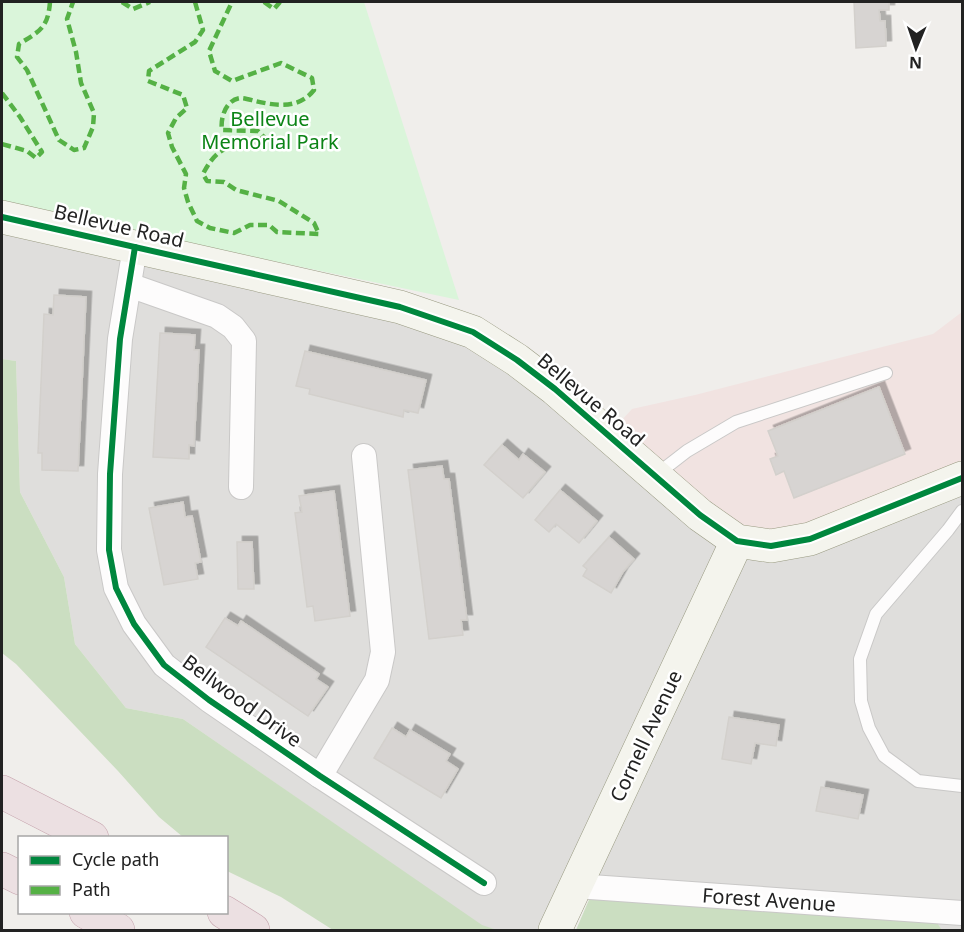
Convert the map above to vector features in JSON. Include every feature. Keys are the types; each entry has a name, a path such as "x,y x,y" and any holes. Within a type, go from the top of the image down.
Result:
{"highway":[{"path":"2,792 90,836"},
{"path":"2,869 18,877"},
{"path":"90,914 118,930"},
{"path":"227,914 253,930"}],"street":[{"name":"Bellevue Road","path":"2,217 400,307 473,332 517,360 555,389 700,515 737,541 771,546 810,539 963,478"},
{"name":"Bellwood Drive","path":"135,247 120,339 110,474 109,550 116,588 134,624 164,665 209,700 484,883"},
{"path":"129,285 217,316 233,327 244,341 241,487"},
{"path":"320,776 377,680 383,652 364,456"},
{"name":"Cornell Avenue","path":"555,930 737,541"},
{"name":"Forest Avenue","path":"576,886 963,913"}],"lane":[{"path":"655,475 687,451 736,422 886,373"},
{"path":"963,511 876,614 860,659 861,701 869,728 884,756 918,781 963,786"}],"shaded area":[{"path":"2,217 413,326 469,346 655,475 962,478 962,930 942,930 928,911 564,875 538,930 497,930 482,926 183,719 126,708 75,644 64,577 20,492 16,361 2,359"},
{"path":"962,312 962,478 771,546 608,435 632,409 933,334"}],"green space":[{"name":"Bellevue Memorial Park","path":"2,2 364,2 459,300 2,204"},
{"path":"2,359 16,361 20,492 64,577 75,644 126,708 183,719 482,925 497,930 333,930 281,897 228,871 228,836 182,836 159,817 16,664 2,653"},
{"path":"594,888 929,911 942,930 576,930"}],"building":[{"path":"854,2 889,2 889,10 879,10 880,21 885,21 886,46 856,48"},
{"path":"54,295 86,297 78,471 42,470 42,453 38,453 44,314 53,315"},
{"path":"160,333 195,335 194,350 199,350 194,446 189,445 189,459 153,457"},
{"path":"305,351 426,380 418,413 404,410 403,417 309,394 310,389 296,386"},
{"path":"879,387 905,454 794,498 784,471 776,475 770,459 778,456 768,431"},
{"path":"502,445 519,460 523,454 545,472 523,498 484,465"},
{"path":"442,466 444,479 449,479 467,620 461,620 463,635 429,639 408,470"},
{"path":"560,490 597,521 579,543 556,524 549,532 535,520"},
{"path":"334,491 350,616 315,621 313,606 307,607 295,513 302,512 299,496"},
{"path":"183,502 185,517 192,516 201,562 195,563 198,579 164,585 149,508"},
{"path":"609,537 634,559 623,572 611,593 583,576 587,569 583,566"},
{"path":"237,542 252,542 254,589 238,589"},
{"path":"225,618 238,626 241,621 319,674 316,679 328,687 308,716 206,647"},
{"path":"729,717 779,725 776,746 755,743 751,764 722,759"},
{"path":"392,728 406,737 410,730 450,754 446,761 458,769 441,798 374,758"},
{"path":"821,787 863,795 858,819 816,811"}],"marked path":[{"path":"50,2 45,23 38,32 19,44 17,57 27,70 59,140 74,150 84,148 93,127 94,113 81,83 67,19 73,2"},
{"path":"122,2 133,9 150,2"},
{"path":"195,2 203,30 195,42 149,71 148,81 183,95 187,108 176,118 168,133 172,147 186,174 184,188 197,221 210,228 234,233 250,225 269,225 277,232 319,234 314,223 279,201 236,190 224,182 207,181 203,174 219,152 230,146 255,142 264,137 258,131 222,130 223,115 231,102 241,98 271,104 295,103 314,90 312,78 281,63 232,81 215,71 209,51 232,2"},
{"path":"264,2 274,9 280,2"},
{"path":"2,93 42,152 36,158 27,151 2,144"}],"cycle path":[{"path":"2,217 400,307 473,332 517,360 555,389 700,515 737,541 771,546 810,539 962,478"},
{"path":"135,247 120,339 110,474 109,550 116,588 134,624 164,665 209,700 484,883"}]}
